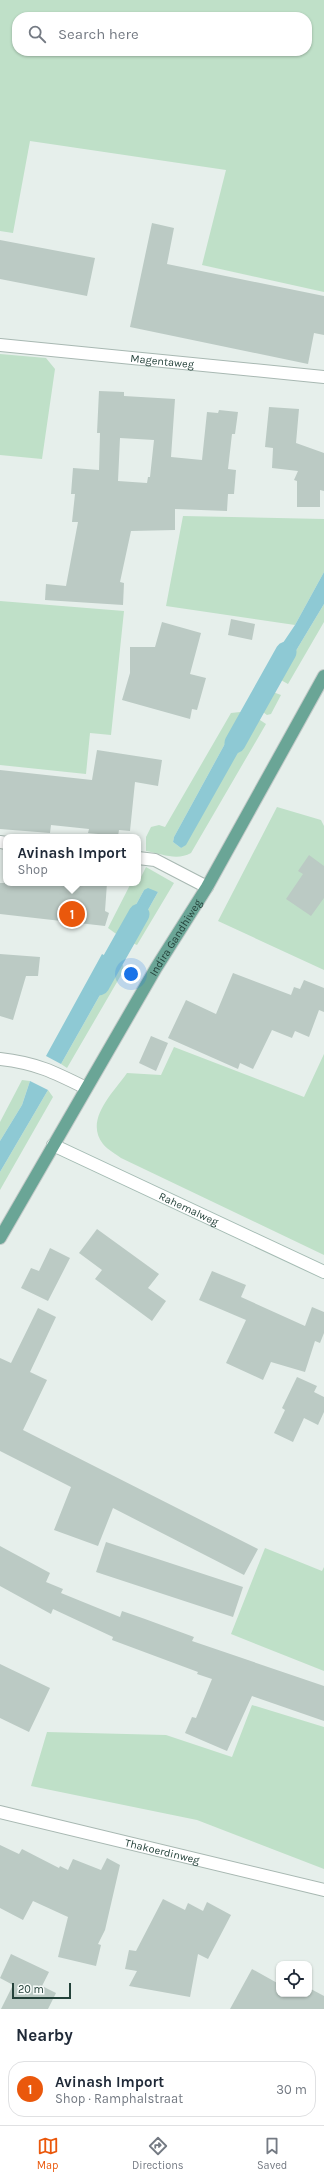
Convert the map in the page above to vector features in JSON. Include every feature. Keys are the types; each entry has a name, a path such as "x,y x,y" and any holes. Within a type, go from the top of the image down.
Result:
{"main road":[{"name":"Indira Gandhiweg","path":"0,1238 156,968 207,887 324,676"}],"street":[{"name":"Magentaweg","path":"0,345 324,377"},
{"path":"141,858 155,860 207,887"},
{"path":"0,1059 31,1063 46,1067 86,1088"},
{"name":"Rahemalweg","path":"53,1145 324,1272"},
{"name":"Thakoerdinweg","path":"0,1812 324,1890"}],"green space":[{"path":"0,0 324,0 324,292 202,265 226,170 30,141 13,233 0,231"},
{"path":"0,354 46,358 55,369 42,459 0,455"},
{"path":"183,516 324,519 324,572 295,625 166,606"},
{"path":"0,601 124,611 111,735 90,733 86,774 0,765"},
{"path":"324,604 324,622 288,684 279,679"},
{"path":"273,692 281,695 271,714 267,715 260,710 264,709"},
{"path":"240,712 244,715 239,718 174,837 173,842 181,848 255,721 260,720 266,724 191,853 175,857 146,851 146,837 151,827 159,825 165,827 231,713"},
{"path":"277,807 321,820 324,826 324,970 218,921"},
{"path":"146,867 174,883 137,945 130,942 158,892 144,890 119,936 108,928 129,886 141,886 141,877"},
{"path":"118,963 123,965 124,970 67,1068 61,1064"},
{"path":"174,1047 304,1097 324,1054 324,1255 121,1158 103,1144 98,1135 97,1126 99,1116 108,1098 127,1073 161,1075"},
{"path":"22,1080 30,1081 22,1105 0,1141 0,1122"},
{"path":"48,1090 53,1097 0,1190 0,1172"},
{"path":"265,1548 322,1571 324,1567 324,1671 231,1634"},
{"path":"252,1705 324,1727 324,1869 197,1820 31,1786 47,1732 166,1735 232,1757"}],"water":[{"path":"324,572 324,604 279,679 264,671 295,625"},
{"path":"258,684 273,692 264,709 260,710 248,703"},
{"path":"244,715 255,721 253,726 186,845 181,848 173,842 174,837 239,718"},
{"path":"148,888 158,892 130,942 119,936 144,890"},
{"path":"102,954 118,963 61,1064 46,1056"},
{"path":"30,1081 48,1090 0,1172 0,1141 22,1105"}],"building":[{"path":"152,223 174,228 167,264 324,296 324,335 314,333 308,364 130,327"},
{"path":"0,240 95,258 87,296 0,279"},
{"path":"99,391 124,392 124,396 175,399 171,457 202,460 207,412 218,413 219,410 238,412 235,434 232,434 228,469 236,470 234,494 228,494 227,511 175,509 175,530 131,531 120,582 124,583 123,605 45,600 46,584 66,586 78,522 72,522 75,494 71,494 73,468 99,470 100,433 97,433","holes":["120,438 154,440 150,477 148,477 147,483 118,481"]},
{"path":"269,407 299,409 296,443 324,453 324,491 320,490 320,507 297,507 297,481 294,480 298,471 272,468 273,448 265,447"},
{"path":"231,619 255,624 252,640 228,635"},
{"path":"162,622 201,633 190,674 206,678 197,710 192,709 190,719 122,700 130,673 130,647 155,647"},
{"path":"97,750 162,760 158,786 135,782 130,831 119,830 118,834 98,834 88,833 89,829 51,825 50,833 0,829 0,770 92,780"},
{"path":"309,855 324,866 324,898 311,916 286,899 303,874 298,871"},
{"path":"0,883 3,883 3,886 107,886 105,911 109,913 105,926 0,914"},
{"path":"0,954 40,957 38,976 26,976 13,1020 0,1016"},
{"path":"233,973 291,995 294,987 300,989 304,980 324,988 324,1012 319,1010 309,1037 295,1031 292,1038 272,1030 253,1069 240,1063 238,1069 168,1038 186,1000 216,1014"},
{"path":"151,1036 168,1043 156,1071 139,1063"},
{"path":"97,1229 159,1274 148,1288 166,1301 152,1321 95,1279 102,1270 79,1253"},
{"path":"50,1248 70,1258 48,1301 21,1288 31,1268 39,1271"},
{"path":"212,1271 246,1285 241,1297 305,1326 312,1307 324,1312 324,1333 320,1343 315,1341 305,1372 271,1362 263,1380 226,1363 246,1320 199,1300"},
{"path":"38,1308 56,1317 30,1372 47,1380 23,1430 258,1549 244,1575 113,1508 98,1546 54,1530 71,1487 0,1451 0,1358 11,1363"},
{"path":"297,1377 317,1386 314,1392 324,1397 324,1412 318,1425 304,1418 293,1442 274,1433 285,1410 282,1408"},
{"path":"106,1542 243,1587 233,1617 96,1572"},
{"path":"0,1546 50,1573 46,1582 63,1589 61,1593 120,1617 122,1611 145,1619 194,1637 192,1641 324,1686 324,1721 252,1696 227,1751 185,1733 192,1717 196,1718 212,1679 197,1674 198,1672 112,1640 113,1637 53,1609 51,1614 0,1586"},
{"path":"0,1664 50,1688 29,1732 0,1718"},
{"path":"0,1845 19,1854 22,1849 59,1868 60,1866 68,1870 73,1859 101,1870 107,1858 120,1865 105,1930 98,1944 101,1945 96,1966 58,1957 68,1917 33,1901 23,1920 0,1908"},
{"path":"163,1899 185,1910 188,1903 203,1911 207,1902 231,1915 208,1959 198,1954 190,1997 129,1986 137,1971 125,1969 129,1950 136,1951"},
{"path":"11,1954 49,1972 42,1986 56,1993 48,2009 1,2009 13,1985 0,1978"},
{"path":"252,1969 276,1982 276,1997 312,1997 312,1990 324,1996 324,2009 230,2009"}],"waterway":[{"path":"235,743 286,652"},
{"path":"99,985 139,914"}],"place":[{"name":"Avinash Import","path":"72,914"}]}
